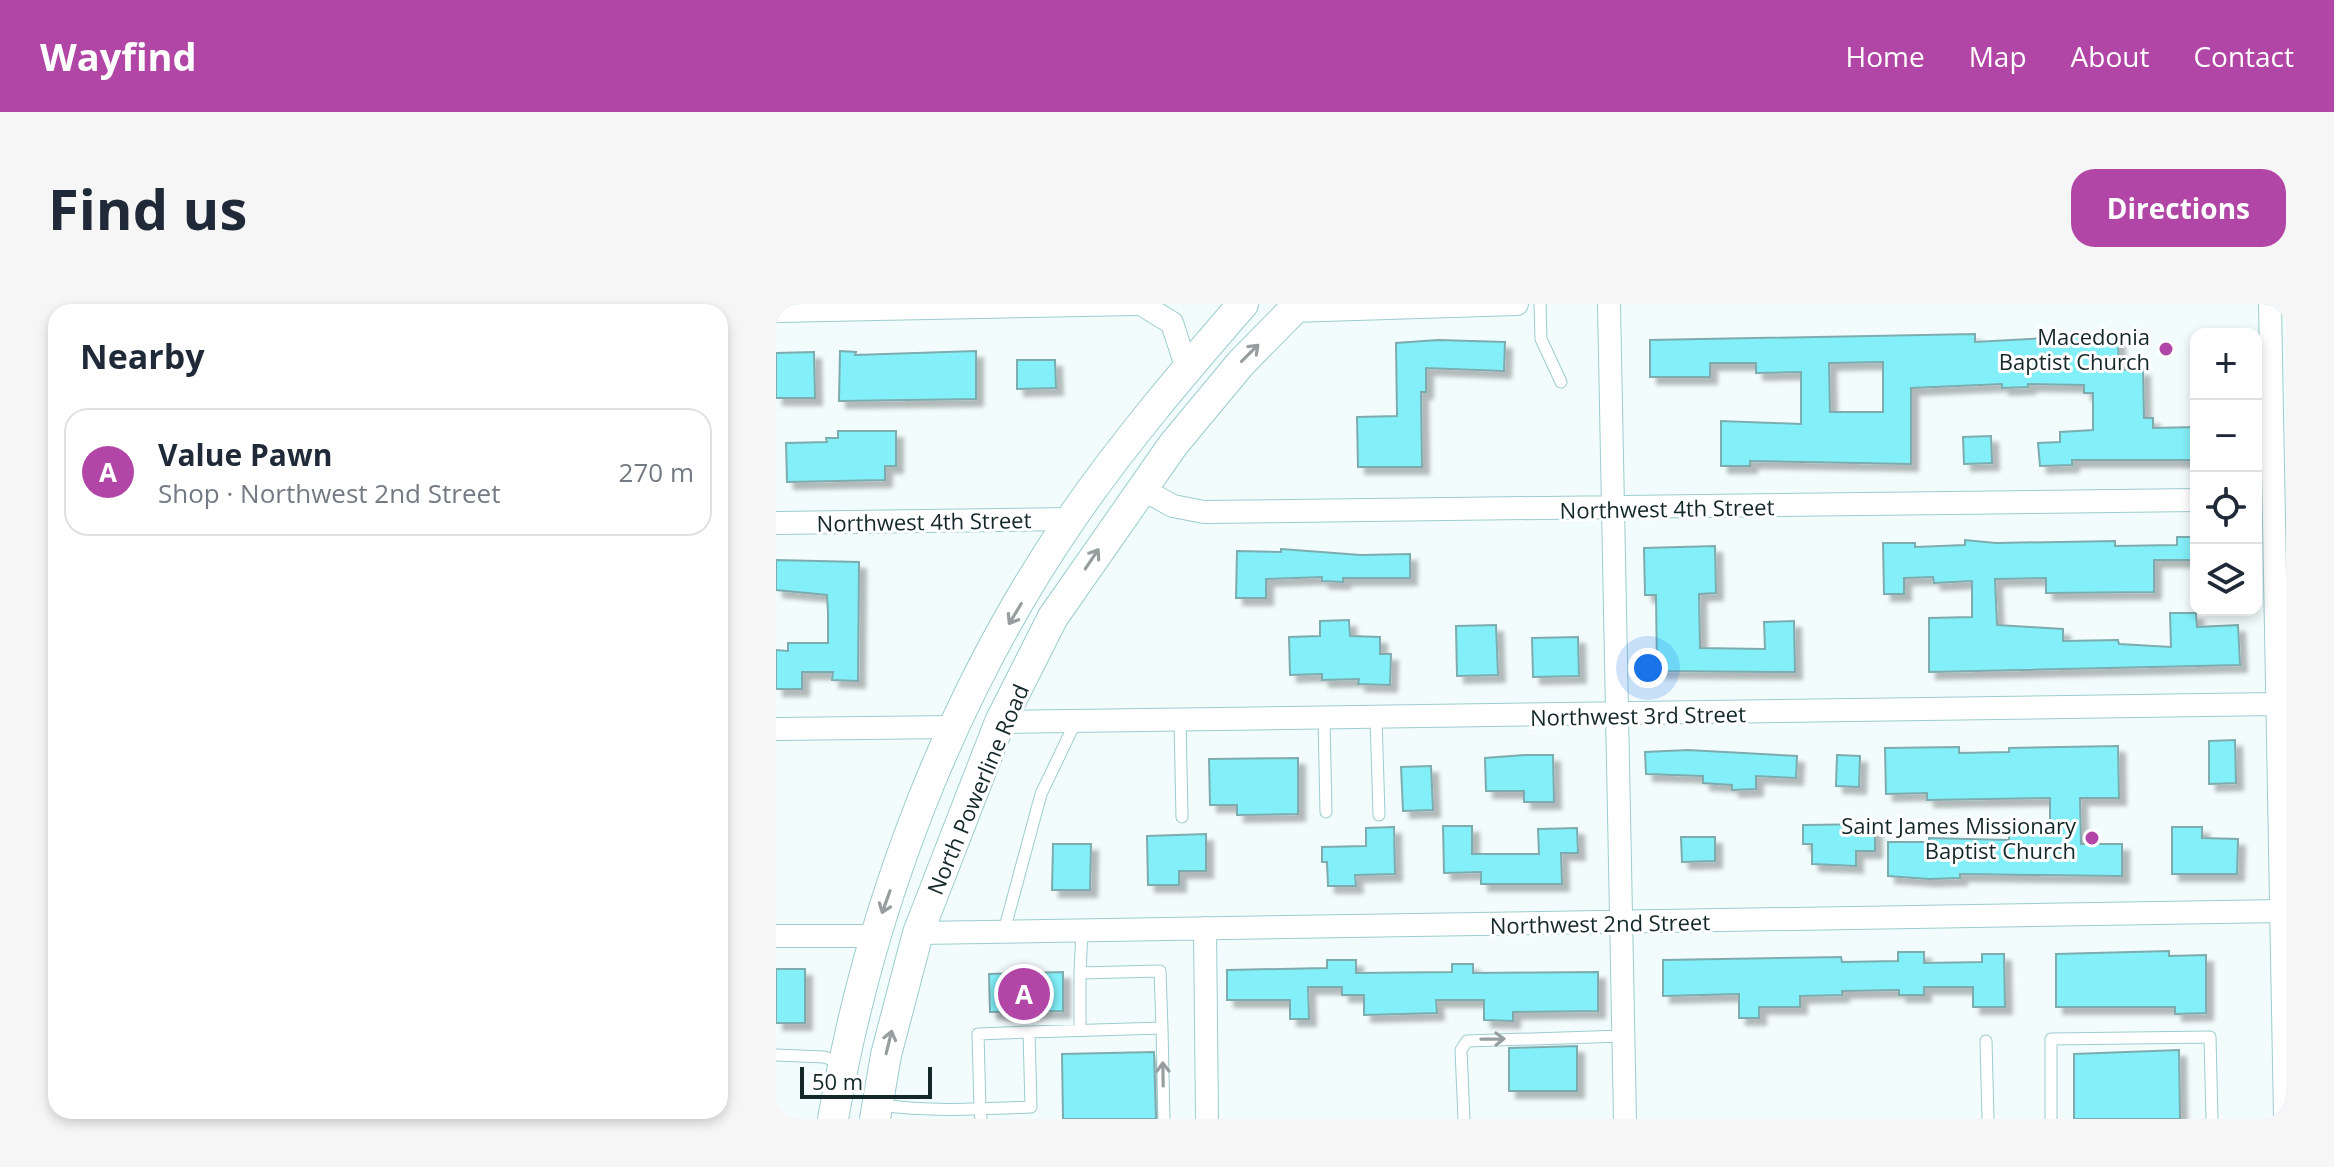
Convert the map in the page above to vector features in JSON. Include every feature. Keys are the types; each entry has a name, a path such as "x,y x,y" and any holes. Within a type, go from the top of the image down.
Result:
{"main road":[{"name":"North Powerline Road","path":"833,1119 843,1063 874,936 954,727 1005,631 1071,519 1155,406 1243,304"},
{"name":"North Powerline Road","path":"876,1112 886,1055 918,933 1000,722 1053,617 1142,489 1241,363 1295,308"},
{"path":"1142,489 1145,433 1155,406"},
{"path":"1000,722 1005,674 1059,580 1071,519"},
{"path":"914,826 912,881 918,933"}],"street":[{"path":"776,311 1139,304 1172,323 1187,369"},
{"path":"1295,308 1517,304"},
{"path":"1609,304 1625,1119"},
{"path":"2270,304 2285,1111"},
{"name":"Northwest 4th Street","path":"1142,489 1173,506 1204,512 2190,500"},
{"name":"Northwest 4th Street","path":"776,523 1071,519"},
{"name":"Northwest 3rd Street","path":"1000,722 1617,716 2280,716"},
{"path":"776,729 954,727"},
{"name":"Northwest 2nd Street","path":"918,933 2283,911"},
{"path":"1205,928 1207,1119"},
{"path":"776,936 874,936"}],"lane":[{"path":"1540,304 1541,339 1561,382"},
{"path":"1376,718 1379,815"},
{"path":"1324,719 1326,812"},
{"path":"1180,720 1182,817"},
{"path":"1004,931 1041,794 1077,721"},
{"path":"1080,1030 1082,930"},
{"path":"1080,973 1160,971 1164,1119"},
{"path":"980,1114 978,1034 1162,1028"},
{"path":"876,1112 1032,1113 1029,1032"},
{"path":"1464,1119 1461,1050 1467,1041 1623,1036"},
{"path":"2051,1119 2051,1039 2210,1037 2212,1119"},
{"path":"1986,1041 1988,1119"},
{"path":"776,1055 824,1057 843,1063"}],"building":[{"path":"1975,334 1975,342 2118,334 2119,370 2143,369 2144,418 2153,418 2153,428 2190,427 2190,460 2072,460 2072,465 2040,466 2038,443 2060,442 2060,432 2093,430 2093,393 2084,393 2084,385 2028,384 2028,387 2002,388 2002,384 1911,388 1911,464 1750,461 1750,466 1721,466 1721,421 1801,424 1801,372 1756,373 1756,363 1710,363 1710,377 1650,377 1650,340","holes":["1883,362 1883,412 1830,412 1829,363"]},
{"path":"1438,340 1505,342 1504,371 1426,368 1426,392 1421,392 1422,467 1358,467 1357,417 1397,416 1396,343"},
{"path":"840,351 856,352 855,355 976,351 976,399 839,401"},
{"path":"814,352 815,398 776,398 776,353"},
{"path":"1017,360 1055,360 1056,388 1017,389"},
{"path":"838,431 896,431 896,466 885,466 885,480 787,482 786,443 827,442 826,438 838,438"},
{"path":"1991,436 1992,463 1964,464 1963,437"},
{"path":"2177,537 2190,537 2190,560 2154,560 2154,592 2046,593 2046,578 1995,579 1997,625 2063,629 2063,641 2118,640 2119,644 2171,647 2170,613 2190,613 2190,616 2196,616 2197,627 2238,625 2240,665 1929,672 1929,618 1972,617 1972,581 1934,583 1933,577 1904,578 1904,594 1884,594 1883,543 1915,543 1915,547 1965,545 1965,540 1996,543 2115,541 2115,546 2177,545"},
{"path":"1715,546 1716,593 1699,594 1700,648 1765,649 1764,622 1794,621 1795,672 1657,671 1656,595 1645,595 1644,548"},
{"path":"1281,549 1361,555 1410,554 1410,578 1343,578 1343,582 1322,581 1322,577 1266,579 1266,598 1236,598 1237,551 1281,552"},
{"path":"776,560 859,562 858,681 832,680 833,672 802,672 802,689 776,689 776,650 788,651 788,643 828,643 828,613 827,595 776,590"},
{"path":"1349,620 1350,636 1380,637 1380,654 1391,654 1390,685 1358,684 1359,679 1322,680 1322,674 1290,675 1289,637 1320,636 1320,621"},
{"path":"1496,625 1498,675 1457,676 1456,626"},
{"path":"1578,637 1579,676 1533,677 1532,638"},
{"path":"2235,740 2236,783 2209,784 2209,741"},
{"path":"2118,746 2119,798 2080,798 2081,844 2122,844 2122,876 1960,874 1960,878 1929,879 1888,876 1888,842 1929,842 1929,838 2009,840 2009,825 2050,824 2050,798 1927,800 1927,793 1886,794 1885,748 1959,747 1959,753 2009,752 2009,748"},
{"path":"1688,750 1797,756 1796,778 1756,776 1756,789 1732,790 1732,785 1703,783 1703,776 1646,774 1645,752"},
{"path":"1553,755 1554,802 1524,802 1524,791 1486,791 1485,758"},
{"path":"1837,755 1860,756 1859,787 1836,786"},
{"path":"1298,758 1298,814 1237,815 1237,805 1210,805 1209,759"},
{"path":"1431,766 1433,810 1403,811 1401,767"},
{"path":"1875,824 1875,851 1856,851 1856,866 1812,864 1812,844 1803,844 1803,825"},
{"path":"1443,826 1472,826 1472,854 1539,854 1538,829 1577,828 1578,853 1561,853 1562,884 1481,884 1481,872 1444,873"},
{"path":"1394,827 1395,874 1355,875 1356,886 1328,886 1327,862 1322,862 1322,847 1366,846 1366,828"},
{"path":"2172,827 2202,827 2202,838 2238,839 2237,874 2172,874"},
{"path":"1206,834 1206,871 1179,871 1179,885 1148,885 1147,836"},
{"path":"1681,837 1715,837 1715,861 1682,862"},
{"path":"1053,844 1091,844 1090,890 1052,890"},
{"path":"2169,951 2169,956 2206,955 2206,1013 2175,1014 2175,1007 2056,1007 2056,954"},
{"path":"1898,952 1924,952 1924,963 1982,962 1982,954 2004,954 2005,1007 1973,1007 1973,987 1924,987 1924,995 1899,995 1899,990 1842,991 1842,995 1800,996 1800,1007 1759,1007 1759,1018 1739,1018 1739,994 1663,996 1663,960 1841,957 1842,962 1898,961"},
{"path":"1327,960 1356,960 1356,973 1452,972 1452,964 1473,964 1473,973 1598,972 1598,1011 1513,1012 1513,1021 1484,1020 1484,1000 1436,1000 1437,1013 1364,1015 1364,995 1342,995 1342,987 1308,987 1309,1019 1290,1019 1290,1000 1227,1000 1227,970 1327,968"},
{"path":"776,969 805,969 805,1023 776,1023"},
{"path":"1063,972 1063,1011 990,1012 989,974"},
{"path":"1577,1046 1577,1091 1509,1091 1509,1048"},
{"path":"2179,1050 2180,1119 2074,1119 2074,1054"},
{"path":"1154,1052 1156,1119 1063,1119 1062,1054"}],"place":[{"name":"Macedonia Baptist Church","path":"2166,349"},
{"name":"Saint James Missionary Baptist Church","path":"2092,838"},
{"name":"Value Pawn","path":"1024,994"}]}
